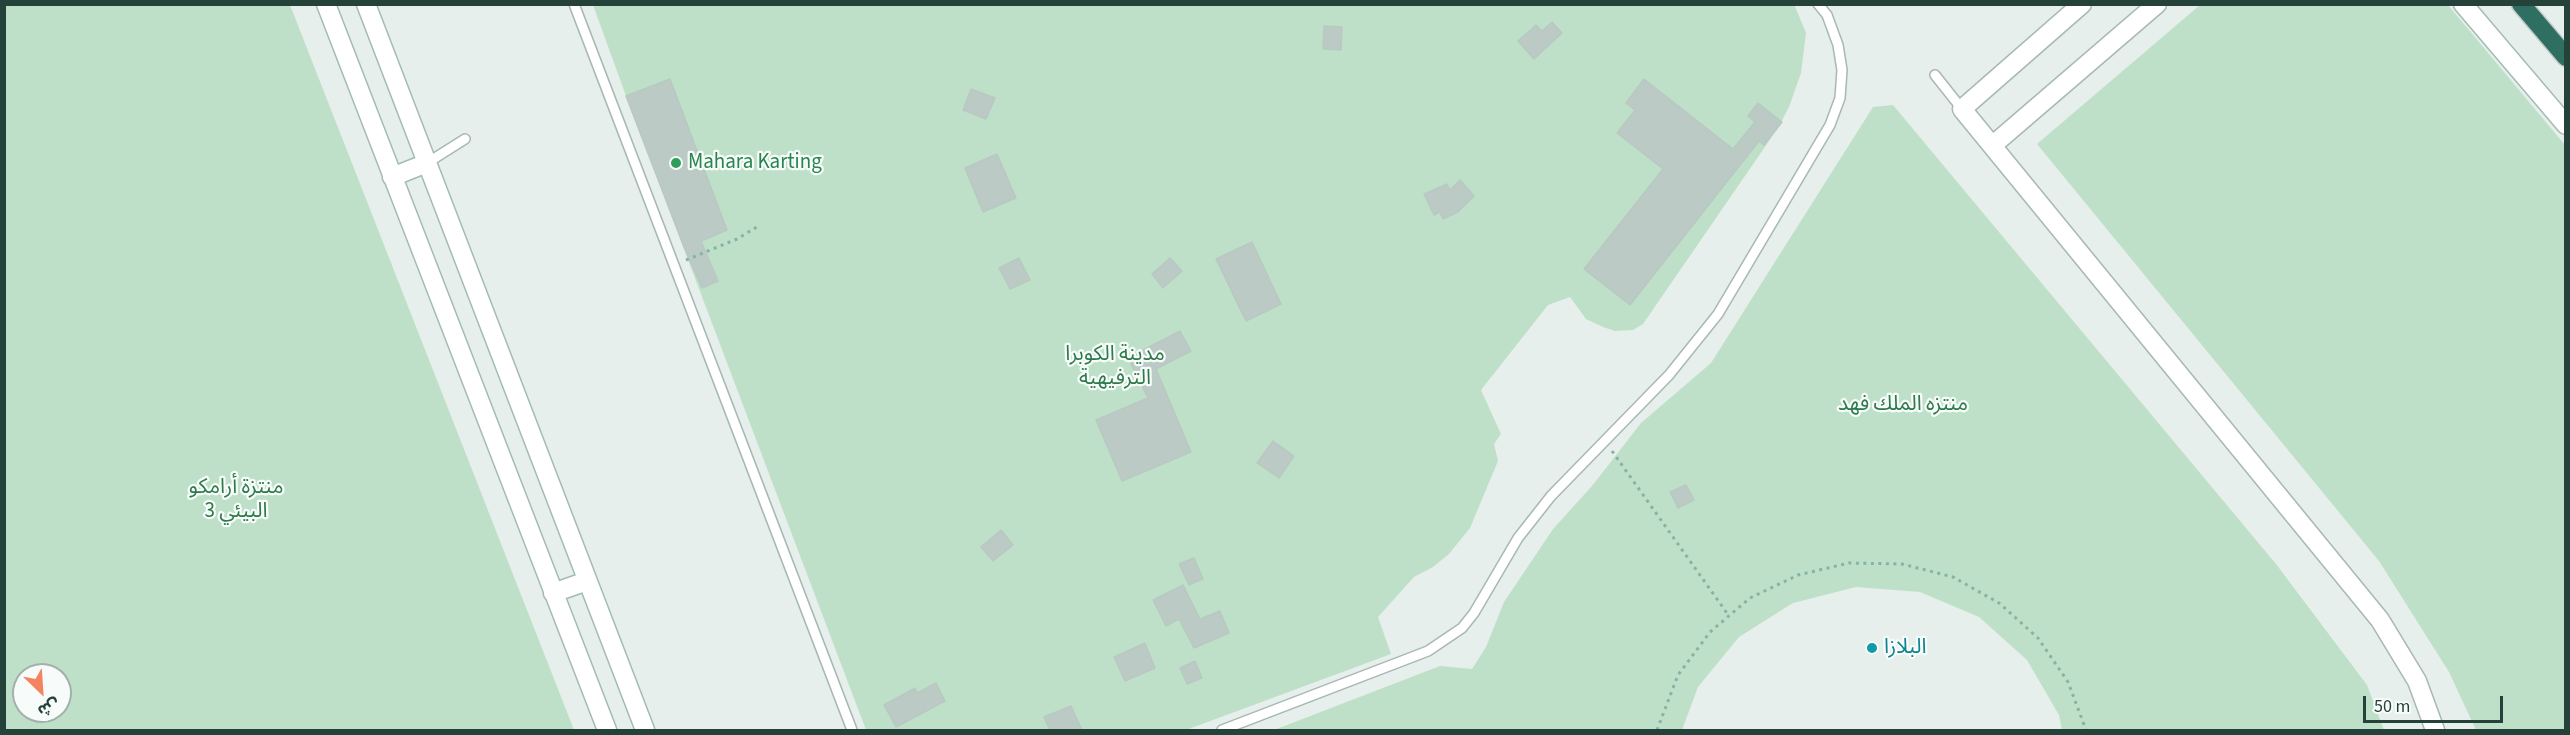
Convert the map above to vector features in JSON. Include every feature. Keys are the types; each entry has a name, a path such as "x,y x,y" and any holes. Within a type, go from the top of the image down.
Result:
{"highway":[{"path":"2521,4 2565,57"}],"street":[{"path":"326,4 607,730"},
{"path":"366,4 645,730"},
{"path":"2082,4 1962,109 2380,620 2417,681 2435,730"},
{"path":"1993,145 2157,4"},
{"path":"2463,4 2565,126"},
{"path":"392,177 427,163"},
{"path":"553,593 587,581"}],"lane":[{"path":"574,4 852,730"},
{"path":"1222,730 1428,651 1462,628 1474,613 1518,538 1551,496 1668,375 1718,314 1830,125 1840,98 1842,70 1838,45 1827,15 1818,4"},
{"path":"1935,75 1962,109"},
{"path":"427,163 465,139"}],"path":[{"path":"674,265 737,239 760,225"},
{"path":"1604,440 1729,616"},
{"path":"1657,730 1678,675 1710,632 1750,598 1798,575 1849,563 1902,564 1953,577 1999,603 2038,638 2068,682 2086,730"}],"green space":[{"name":"مدينة الكوبرا الترفيهية","path":"1794,4 1806,33 1801,73 1789,107 1778,128 1643,324 1633,330 1615,331 1586,319 1570,297 1548,305 1481,390 1501,434 1494,444 1498,461 1470,528 1449,554 1433,567 1414,577 1378,617 1391,654 1186,730 866,730 593,5"},
{"name":"منتزة أرامكو البيئي 3","path":"4,5 290,5 574,730 5,730"},
{"path":"2200,5 2448,5 2565,145 2565,730 2476,730 2449,672 2379,561 2037,144"},
{"name":"منتزه الملك فهد","path":"1893,105 2276,564 2367,685 2384,730 2062,730 2059,715 2027,660 1979,617 1920,592 1856,587 1793,603 1739,637 1698,687 1682,730 1274,730 1440,666 1472,669 1486,647 1504,602 1553,529 1592,486 1641,423 1711,363 1873,107"}],"building":[{"path":"1552,22 1562,33 1534,59 1518,41 1536,25 1542,31"},
{"path":"1324,26 1342,27 1341,50 1323,49"},
{"name":"Mahara Karting","path":"670,79 727,230 701,241 718,281 702,288 626,96"},
{"path":"1644,79 1733,149 1755,122 1748,116 1758,103 1782,122 1764,145 1759,141 1630,305 1584,269 1663,169 1617,133 1635,110 1626,103"},
{"path":"971,89 995,98 986,119 963,110"},
{"path":"997,154 1016,198 983,212 965,168"},
{"path":"1460,180 1474,196 1458,212 1443,219 1440,212 1434,215 1424,194 1447,184 1450,190"},
{"path":"1252,242 1281,304 1246,321 1216,259"},
{"path":"1019,258 1030,280 1010,289 999,268"},
{"path":"1170,258 1182,271 1163,288 1152,274"},
{"path":"1180,331 1191,351 1156,369 1191,452 1122,481 1096,420 1148,398 1128,358"},
{"path":"1273,441 1294,456 1279,478 1257,463"},
{"path":"1686,485 1694,500 1678,508 1670,492"},
{"path":"1001,530 1013,545 993,561 981,547"},
{"path":"1194,558 1203,579 1189,585 1179,564"},
{"path":"1183,585 1200,619 1220,611 1229,633 1194,648 1179,619 1166,626 1153,600"},
{"path":"1145,643 1155,668 1125,681 1114,657"},
{"path":"1195,661 1202,678 1187,684 1180,668"},
{"path":"936,683 945,701 896,727 884,705 915,688 917,693"},
{"path":"1071,706 1082,730 1050,730 1044,717"}],"place":[{"name":"Mahara Karting","path":"676,163"},
{"name":"البلازا","path":"1872,648"}]}
